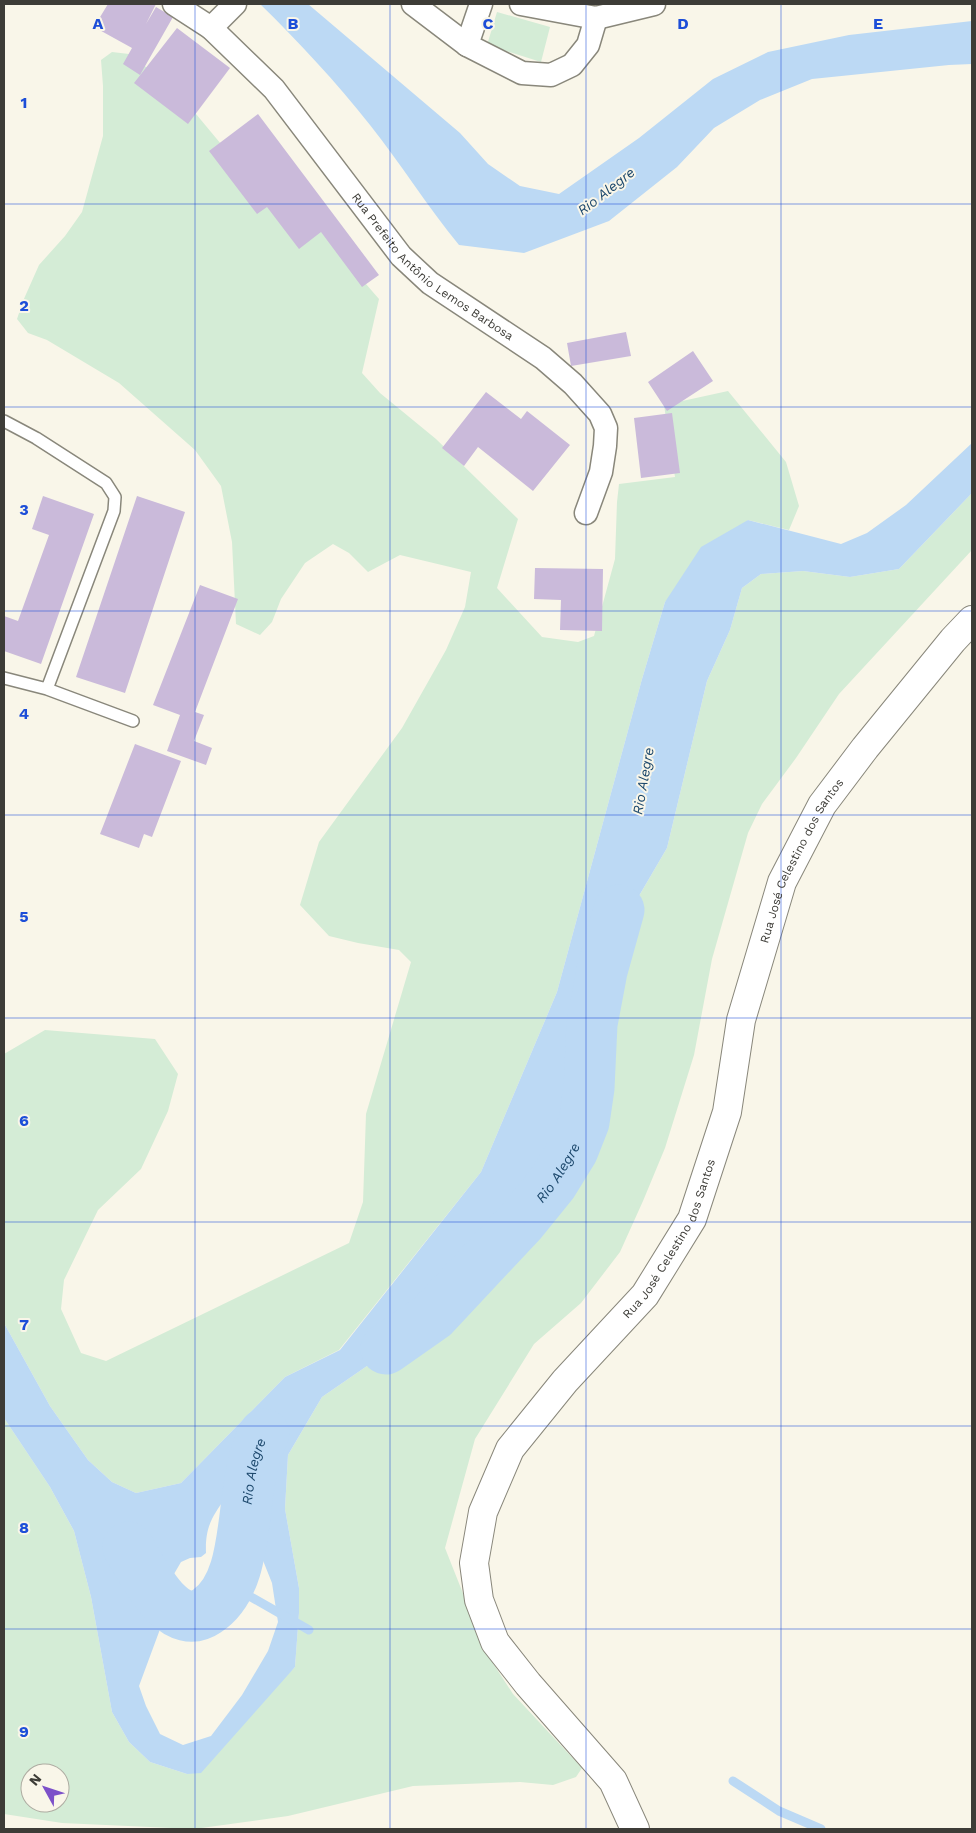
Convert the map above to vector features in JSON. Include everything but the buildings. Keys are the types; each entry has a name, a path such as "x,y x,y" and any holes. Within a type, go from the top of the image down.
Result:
{"street":[{"name":"Rua Prefeito Antônio Lemos Barbosa","path":"174,4 211,28 274,89 401,256 430,283 543,358 573,384 600,414 606,428 605,446 601,472 586,513"},
{"path":"412,4 467,45 522,73 551,75 572,65 588,45 596,18"},
{"path":"467,45 481,4"},
{"path":"521,4 596,18 654,4"},
{"path":"211,28 233,5"},
{"name":"Rua José Celestino dos Santos","path":"635,1829 613,1781 528,1684 496,1642 479,1600 474,1563 483,1512 510,1449 565,1381 645,1295 692,1219 727,1112 741,1020 782,882 822,806 865,748 953,640 972,620"}],"lane":[{"path":"4,421 36,438 106,482 116,497 114,511 47,689"},
{"path":"4,678 47,689 132,721"}],"green space":[{"path":"497,12 550,27 541,62 487,45"},
{"path":"112,52 129,54 176,90 221,144 285,188 379,299 362,373 380,393 436,439 518,519 497,588 542,637 578,642 594,636 615,559 619,484 675,477 664,405 728,391 786,462 799,506 789,530 748,520 665,602 642,679 557,992 481,1172 339,1350 285,1377 181,1483 136,1493 112,1482 88,1460 50,1406 4,1323 4,1054 45,1030 155,1039 178,1074 168,1111 141,1169 98,1210 64,1280 61,1309 81,1353 106,1361 349,1243 363,1202 366,1114 411,962 399,950 329,936 300,905 319,842 402,728 446,650 465,607 471,572 400,555 368,572 349,553 333,544 305,563 281,599 272,622 260,635 236,624 232,542 221,486 195,450 119,383 47,340 28,333 17,319 39,265 65,236 82,212 103,136 101,60"},
{"path":"972,493 972,550 839,694 762,804 748,833 712,959 694,1055 665,1148 643,1201 620,1252 581,1303 534,1344 475,1439 445,1548 487,1654 513,1694 582,1768 576,1777 553,1785 520,1782 413,1786 288,1816 194,1829 62,1823 4,1814 4,1418 50,1487 74,1531 91,1597 112,1712 129,1742 150,1762 187,1774 295,1667 299,1588 285,1509 288,1455 322,1397 431,1322 581,1105 588,1009 622,925 667,848 707,681 730,630 742,588 761,574 803,571 850,577 899,569"}],"water":[{"path":"260,4 308,4 460,133 488,164 520,186 559,194 639,138 713,79 768,52 849,35 972,21 972,64 812,79 760,100 714,128 677,167 609,221 524,253 459,245 357,109 317,63"},
{"path":"972,443 972,493 899,569 850,577 803,571 761,574 742,588 730,630 707,681 667,848 622,925 588,1009 581,1105 431,1322 322,1397 288,1455 285,1509 299,1588 295,1667 201,1773 187,1774 150,1762 129,1742 112,1712 91,1597 74,1531 50,1487 4,1418 4,1323 50,1406 88,1460 112,1482 136,1493 181,1483 285,1377 340,1350 481,1172 557,992 642,679 665,602 701,547 748,520 841,544 867,533 906,505","holes":["226,1497 246,1497 256,1543 272,1583 278,1622 268,1651 242,1695 211,1736 183,1745 160,1734 146,1706 139,1686 166,1613 174,1574 181,1562 190,1558 201,1557 206,1553 210,1523"]}],"waterway":[{"name":"Rio Alegre","path":"386,1349 433,1316 522,1221 552,1184 573,1150 584,1122 589,1088 592,1024 602,971 619,910"},
{"name":"Rio Alegre","path":"128,1547 150,1584 171,1607 182,1614 194,1616 207,1611 222,1596 233,1577 239,1554 250,1478 264,1434"},
{"path":"230,1585 309,1630"},
{"path":"733,1781 779,1811 821,1829"}]}
